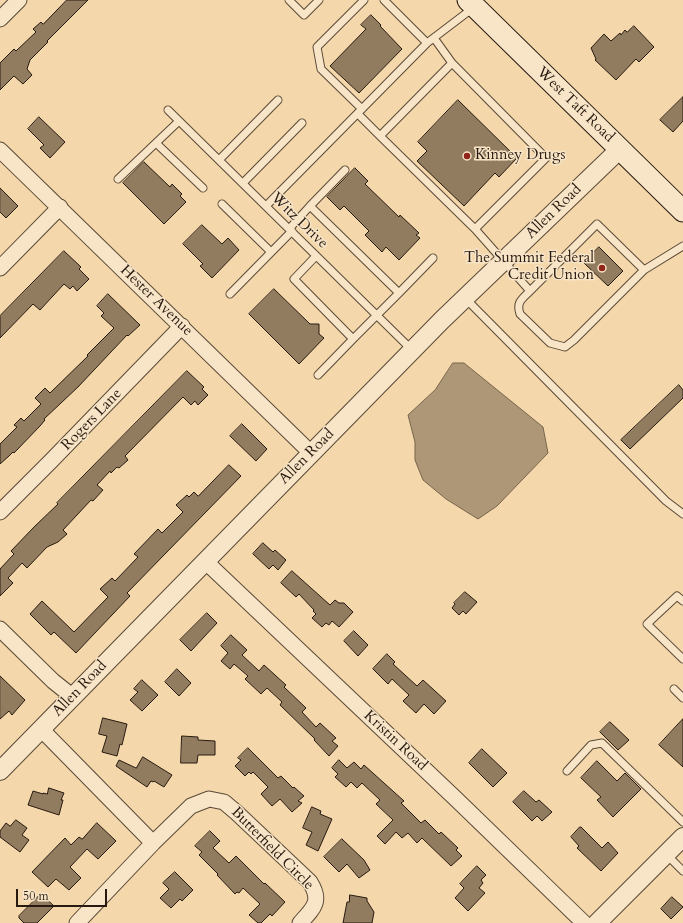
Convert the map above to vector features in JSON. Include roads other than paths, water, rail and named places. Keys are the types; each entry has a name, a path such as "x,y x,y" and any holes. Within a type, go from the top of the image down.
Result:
{"main road":[{"name":"West Taft Road","path":"471,3 683,210"}],"street":[{"path":"0,19 19,0"},
{"name":"Allen Road","path":"0,771 413,350 620,149"},
{"name":"Hester Avenue","path":"0,150 311,453"},
{"path":"0,268 60,207"},
{"name":"Rogers Lane","path":"0,512 182,326"},
{"name":"Kristin Road","path":"205,561 584,923"},
{"path":"0,628 53,681 73,697"},
{"path":"41,729 153,843 77,923"},
{"name":"Butterfield Circle","path":"153,843 191,806 209,799 224,802 310,882 316,892 316,900 310,913 300,923"},
{"path":"597,923 683,837"}],"lane":[{"path":"289,0 304,15 319,0"},
{"path":"364,0 317,47 321,69 380,136 475,229 530,290"},
{"path":"384,0 427,43"},
{"path":"266,206 427,43 471,3"},
{"path":"434,38 452,63 546,158 475,229"},
{"path":"380,136 452,63"},
{"path":"219,160 278,100"},
{"name":"Witz Drive","path":"168,110 413,350"},
{"path":"118,179 179,121"},
{"path":"242,183 302,123"},
{"path":"156,142 203,188"},
{"path":"230,294 271,252 310,206 345,170"},
{"path":"222,204 271,252"},
{"path":"310,206 399,293"},
{"path":"644,270 597,224 520,301 518,307 520,314 550,343 565,346 574,340 644,270 683,246"},
{"path":"316,256 294,279 353,339"},
{"path":"318,375 433,258"},
{"path":"465,298 666,501 683,514"},
{"path":"683,601 677,596 648,624 683,659"},
{"path":"674,689 683,698"},
{"path":"567,771 591,745 602,743 683,822"},
{"path":"666,854 683,871"}],"place":[{"name":"Kinney Drugs","path":"467,156"},
{"name":"The Summit Federal Credit Union","path":"602,268"}]}
